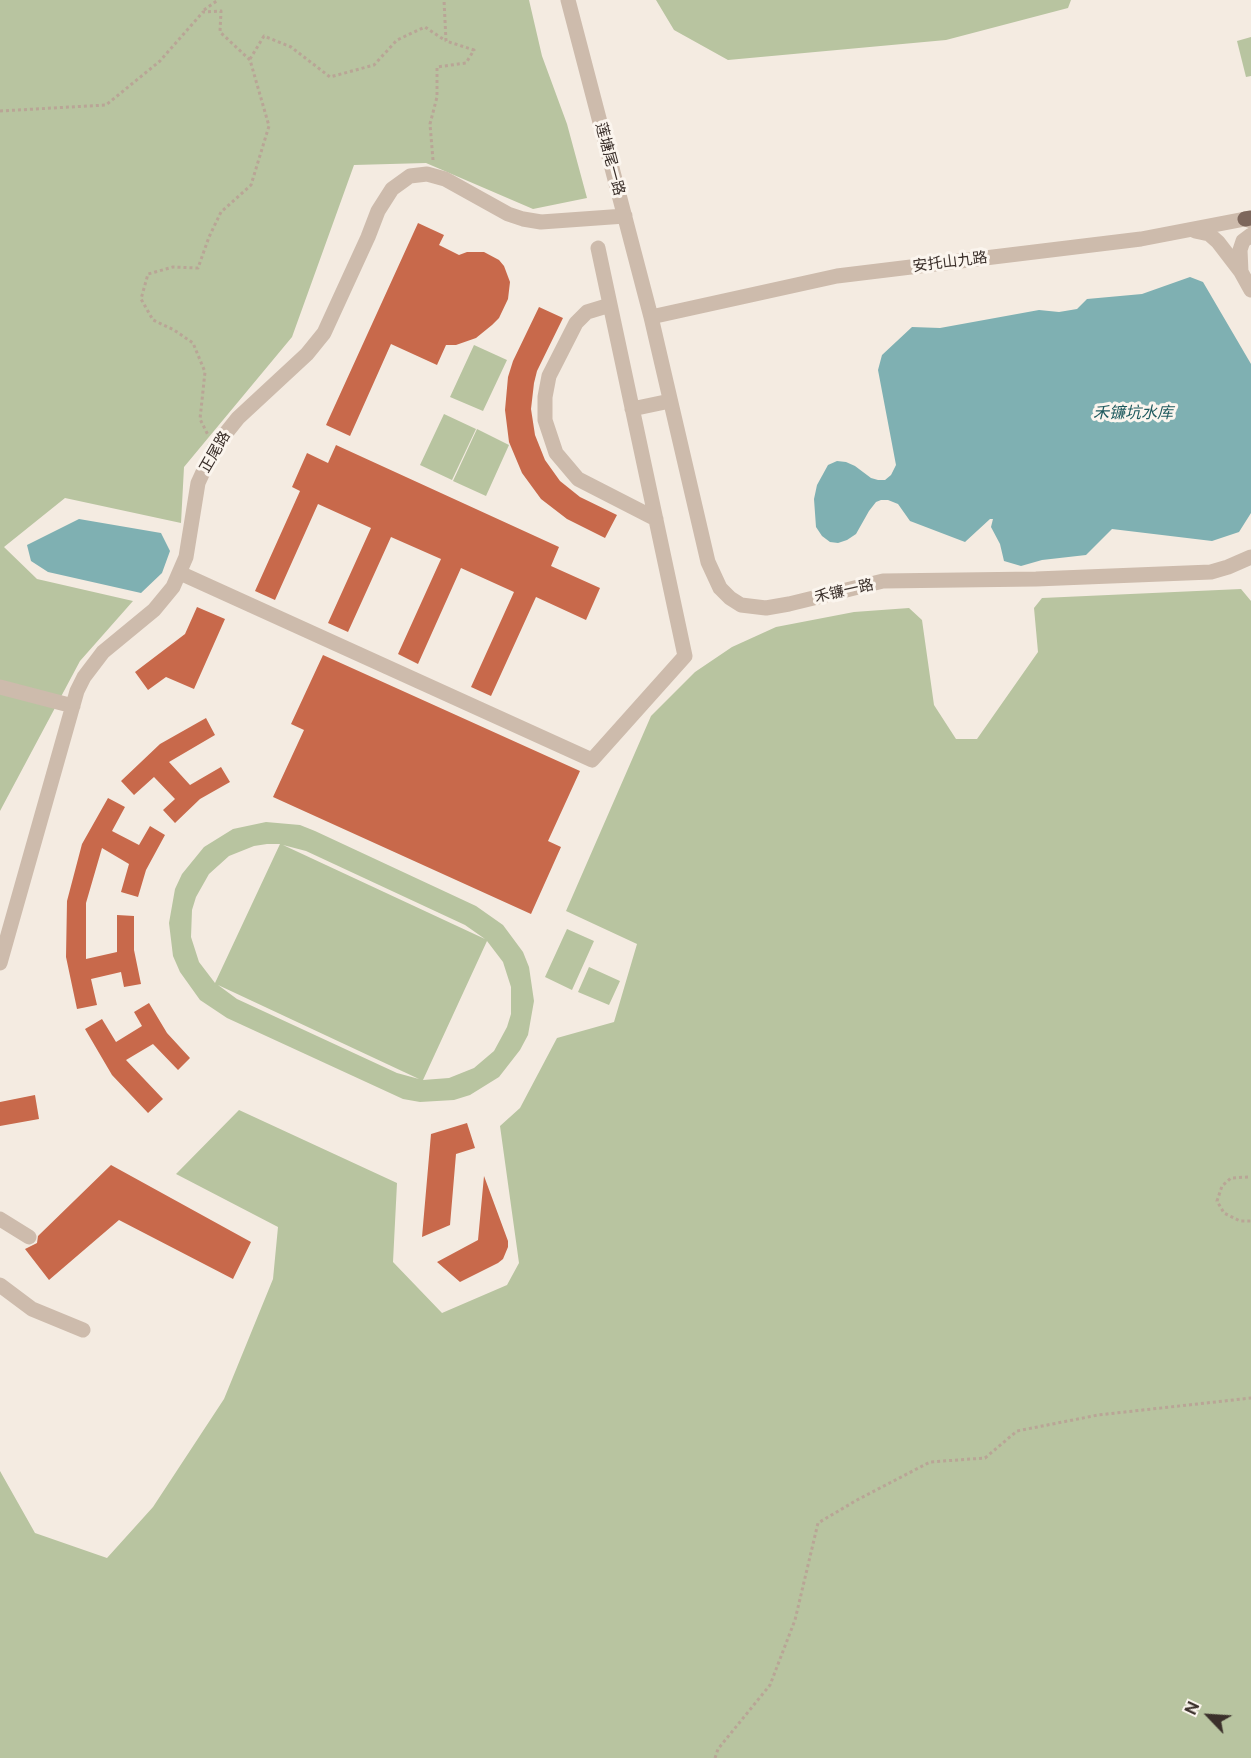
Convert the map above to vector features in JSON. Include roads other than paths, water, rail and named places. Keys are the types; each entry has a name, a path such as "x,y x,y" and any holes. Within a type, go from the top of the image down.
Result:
{"street":[{"name":"莲塘尾一路","path":"568,0 651,317"},
{"name":"正尾路","path":"0,963 81,684 93,663 103,652 164,599 180,573 190,539 198,483 214,448 238,417 307,354 324,333 378,211 392,189 410,176 427,174 445,180 508,214 524,219 541,222 625,216"},
{"name":"安托山九路","path":"651,317 837,276 1130,240 1192,231 1249,219"},
{"path":"1192,231 1209,234 1218,242 1241,272 1251,290"},
{"path":"1241,272 1240,250 1243,241 1251,235"},
{"path":"180,573 592,760 685,656 598,248"},
{"path":"610,305 587,312 576,323 549,376 545,397 545,420 556,453 578,479 656,519"},
{"name":"禾镰一路","path":"651,317 708,562 720,588 741,605 766,608 883,581 1036,579 1211,572 1251,556"},
{"path":"632,409 670,401"},
{"path":"0,687 73,706"},
{"path":"0,1219 29,1237"},
{"path":"0,1285 33,1309 82,1330"}],"water":[{"name":"禾镰坑水库","path":"1190,277 1203,282 1251,364 1251,513 1239,532 1212,541 1112,529 1086,555 1042,560 1021,566 1004,561 1000,544 991,527 993,519 990,519 965,542 910,521 898,504 881,500 876,502 869,511 856,534 847,540 838,543 830,542 822,536 816,527 814,499 817,485 828,465 837,461 846,462 871,478 885,480 891,475 896,465 878,370 882,355 912,327 940,328 1039,310 1059,312 1077,309 1087,299 1142,294"},
{"path":"79,519 161,533 170,551 162,573 141,593 48,572 31,561 27,545"}]}
